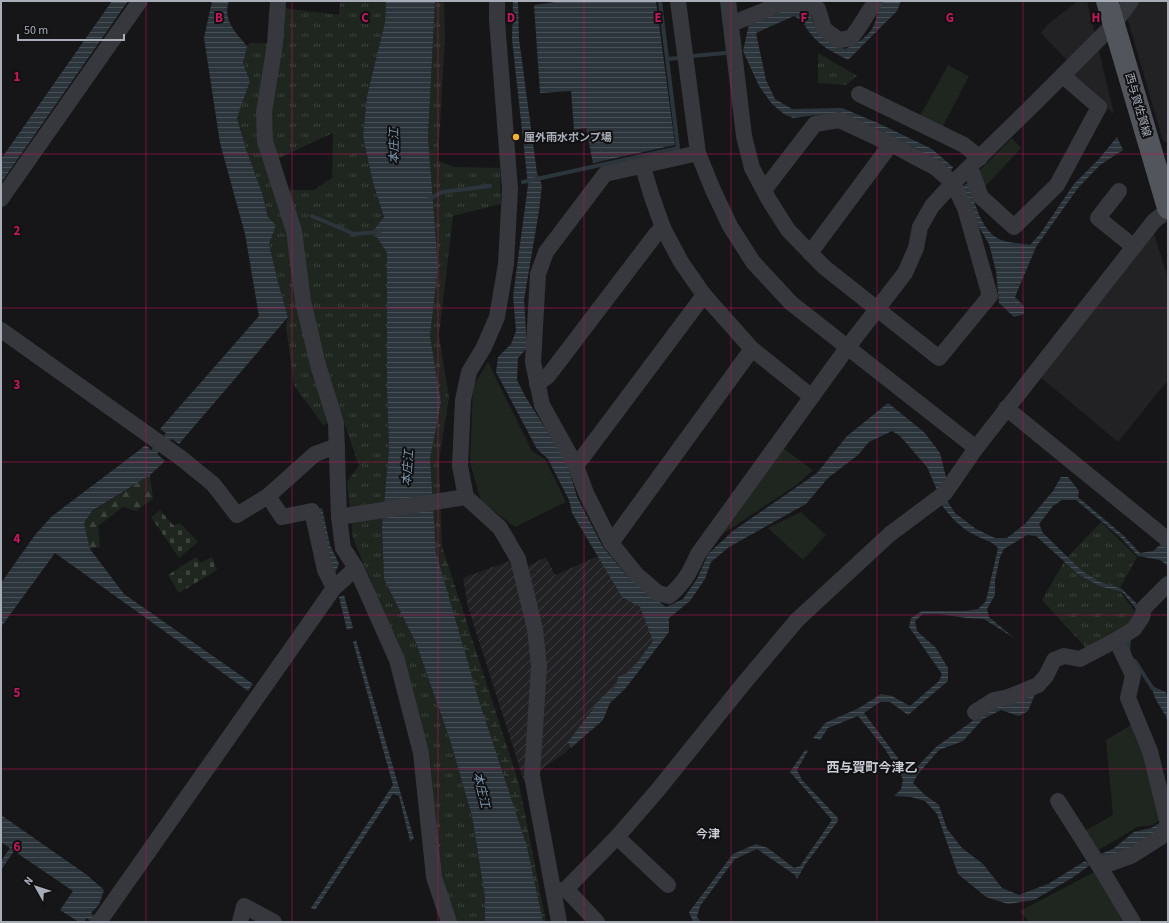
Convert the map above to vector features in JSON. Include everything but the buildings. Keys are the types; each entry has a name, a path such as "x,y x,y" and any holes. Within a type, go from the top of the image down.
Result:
{"main road":[{"name":"西与賀佐賀線","path":"1107,1 1168,209"}],"street":[{"path":"1,199 140,1"},
{"path":"278,1 275,44 264,112 265,141 294,231 303,301 318,365 336,423 337,446 346,516 343,548 356,568 396,660 421,753 434,877 449,922"},
{"path":"460,498 463,400 469,372 484,347 498,317 506,264 510,189 497,20 497,1"},
{"path":"678,1 698,153 730,226 753,262 791,303 976,448"},
{"path":"728,1 744,136 752,168 764,190 788,230 824,267 940,358 990,296 965,208 964,145 859,94"},
{"path":"731,24 780,4 798,3 818,9 824,29 839,40 851,38 860,27 868,11 876,1"},
{"path":"698,153 643,167 605,174 546,252 538,274 533,362 542,406 576,466 586,493 611,543 636,574 658,592 670,596 688,575 698,554 812,397 905,273 916,248 920,227 932,206 1114,24 1131,1"},
{"path":"764,190 815,124 839,120 891,144 936,168 965,172 981,197 1014,226 1058,185 1099,107 1063,76"},
{"path":"810,253 891,144"},
{"path":"643,167 663,228 681,262 704,295 752,349 812,397"},
{"path":"1119,191 1098,218 1134,247"},
{"path":"560,890 617,837 658,791 797,620 890,534 945,493 1006,408 1154,221 1168,209"},
{"path":"537,384 548,376 656,234 663,228"},
{"path":"576,466 704,295"},
{"path":"1,330 181,458 213,484 237,515 268,496 315,454 337,446"},
{"path":"611,543 752,349"},
{"path":"1006,408 1168,540"},
{"path":"268,496 282,517 312,511 325,570 334,588"},
{"path":"346,516 460,498 500,528 518,559 536,629 539,666 532,776 560,890 559,922"},
{"path":"99,922 334,588 356,568"},
{"path":"976,712 994,700 1009,697 1038,685 1046,676 1054,660 1064,656 1080,659 1134,629 1142,617 1144,608 1168,584"},
{"path":"1100,867 1131,856 1161,837 1168,825 1150,751 1128,698 1133,675 1116,640"},
{"path":"1058,801 1133,922"},
{"path":"617,837 668,885"},
{"path":"560,890 597,922"},
{"path":"240,922 244,906 274,922"}],"shaded area":[{"path":"1078,1 1087,1 1114,114 1073,76 1065,58 1041,33 1048,24"},
{"path":"1138,1 1168,1 1168,143 1163,141 1127,17"},
{"path":"1153,231 1168,278 1168,383 1166,382 1118,442 1039,376"},
{"path":"603,554 662,620 657,640 566,752 524,781 468,607 463,578 509,561 515,573 546,557 555,575"}],"green space":[{"path":"340,1 386,1 385,22 367,96 363,136 373,183 384,218 373,231 387,252 387,390 389,449 382,527 384,579 416,643 450,740 472,816 485,897 485,922 454,922 439,874 430,755 402,657 353,538 347,482 359,466 343,419 323,425 294,385 286,326 288,316 269,244 276,225 268,217 262,193 246,149 237,118 250,81 244,62 245,52 250,43 280,43 282,8 339,15","holes":["333,133 332,178 314,190 288,190 279,158"]},
{"path":"435,1 444,1 445,38 438,161 455,167 500,168 501,204 453,216 439,335 449,398 439,460 442,546 436,553 430,459 441,402 430,336 438,267 428,137"},
{"path":"818,53 857,76 846,85 818,83"},
{"path":"948,65 969,76 942,128 920,116"},
{"path":"1012,138 1021,148 983,189 979,171"},
{"path":"488,362 532,451 545,459 566,502 515,527 481,501 470,463 473,386"},
{"path":"441,402 430,459 436,553 442,546 519,784 546,922 532,922 426,572 421,461"},
{"path":"783,448 813,470 798,484 712,541"},
{"path":"150,475 153,499 136,511 123,507 98,526 100,547 90,549 84,523 92,512"},
{"path":"160,510 173,525 180,523 198,542 179,558 151,517"},
{"path":"801,512 826,535 803,560 768,528"},
{"path":"1101,522 1137,557 1119,590 1135,612 1131,625 1087,649 1042,600 1065,560"},
{"path":"196,557 200,563 212,557 217,570 179,593 168,575"},
{"path":"1136,722 1163,817 1153,825 1137,827 1094,853 1081,833 1113,815 1106,740"},
{"path":"1096,871 1126,922 1029,922 1020,911"}],"water":[{"path":"112,1 128,1 1,183 1,159"},
{"path":"212,1 229,1 227,14 231,26 247,46 243,63 250,81 237,118 246,149 262,193 268,217 276,225 269,244 288,317 179,444 172,439 167,443 162,438 166,433 160,429 259,316 245,234 220,143 204,38"},
{"name":"本庄江","path":"386,1 435,1 428,137 438,267 430,336 441,402 430,459 436,553 479,701 527,847 543,922 485,922 485,897 472,816 450,740 416,643 384,579 382,527 389,449 387,390 387,253 373,231 384,217 373,183 363,136 367,96 385,22"},
{"path":"513,1 518,1 519,39 537,173 542,185 524,300 527,348 518,358 517,380 525,396 567,462 577,497 603,547 627,576 666,607 683,599 697,579 708,554 733,531 817,473 847,436 888,403 924,432 940,453 947,481 937,490 927,467 900,436 892,431 869,442 858,455 828,478 806,504 729,547 711,562 705,579 690,601 669,618 669,632 625,689 610,703 603,720 571,748 568,742 601,698 616,686 618,677 631,671 653,641 640,607 622,597 572,513 569,500 548,459 537,449 496,372 498,357 511,344 516,331 513,296 528,185 512,39"},
{"path":"562,1 656,1 675,145 593,163 586,128 574,130 571,91 540,93 534,5"},
{"path":"884,1 901,1 897,11 848,60 823,46 808,31 802,22 794,16 756,33 766,80 775,99 792,109 842,108 932,149 953,167 951,171 918,149 880,130 842,114 793,118 784,114 772,104 759,86 743,51 749,24 782,10 797,8 811,14 815,26 823,36 845,49 866,37 874,25 879,9"},
{"path":"1117,137 1123,150 1100,165 1078,188 1036,247 1015,297 1024,306 1024,314 1014,317 999,303 996,271 989,244 979,227 963,186 969,182 982,222 992,234 1002,240 1030,245 1040,234 1074,184 1098,160"},
{"path":"146,445 151,450 155,446 160,450 157,454 165,461 150,475 92,511 84,523 90,549 124,594 253,684 248,691 55,553 1,627 1,583 35,535 51,517"},
{"path":"1061,477 1068,477 1079,491 1078,497 1123,535 1140,553 1153,551 1162,543 1168,548 1168,566 1160,560 1138,556 1120,537 1076,500 1062,500 1053,506 1039,524 1043,533 1082,571 1100,582 1122,589 1141,608 1138,611 1122,592 1099,586 1078,574 1036,536 1027,535 1004,549 1000,557 995,580 995,595 987,609 989,617 1014,638 984,619 940,614 923,614 915,621 917,631 936,648 948,668 948,681 908,715 890,702 880,702 864,713 907,770 913,771 936,747 978,717 999,705 1036,692 1028,711 1019,716 1001,710 983,719 963,741 939,750 918,774 913,783 925,795 939,805 947,829 962,848 983,864 1002,888 1019,895 1048,884 1085,861 1090,865 1072,878 1034,900 1008,904 986,897 958,874 937,814 925,801 911,797 894,796 901,789 903,779 885,749 858,716 828,728 820,740 813,738 825,723 859,708 881,694 892,696 910,706 939,681 942,674 909,627 911,618 922,611 965,611 978,609 986,601 998,548 992,543 959,525 941,504 947,501 955,513 976,529 995,538 1007,538 1025,524 1053,491"},
{"path":"322,508 330,545 339,564 335,573 332,573 319,509"},
{"path":"344,595 353,628 347,630 339,597"},
{"path":"356,640 414,839 410,841 399,796 393,794 315,910 311,908 393,785 353,642"},
{"path":"1151,686 1166,692 1168,703 1168,720 1155,698"},
{"path":"805,750 808,751 797,770 802,780 838,818 838,821 805,865 797,879 795,875 757,849 735,859 700,906 697,917 701,922 693,922 689,912 733,854 756,844 768,848 794,868 800,866 832,820 790,772"},
{"path":"1,815 87,875 104,890 99,905 91,913 95,917 91,922 87,918 84,922 79,922 60,910 73,891 14,851 1,870 1,861 10,848 1,842"},
{"path":"1161,822 1164,829 1147,843 1101,860 1098,855 1113,849 1134,832 1151,828"}],"waterway":[{"path":"523,182 678,148 660,1"},
{"path":"692,56 725,53"},
{"path":"667,59 678,58"},
{"path":"429,199 442,192 490,186"},
{"path":"312,216 354,234 379,232"},
{"path":"1129,641 1129,652"},
{"path":"1135,661 1153,689"}],"place":[{"name":"厘外雨水ポンプ場","path":"516,137"}],"district":[{"name":"西与賀町今津乙","path":"872,768"},
{"name":"今津","path":"708,834"}]}
